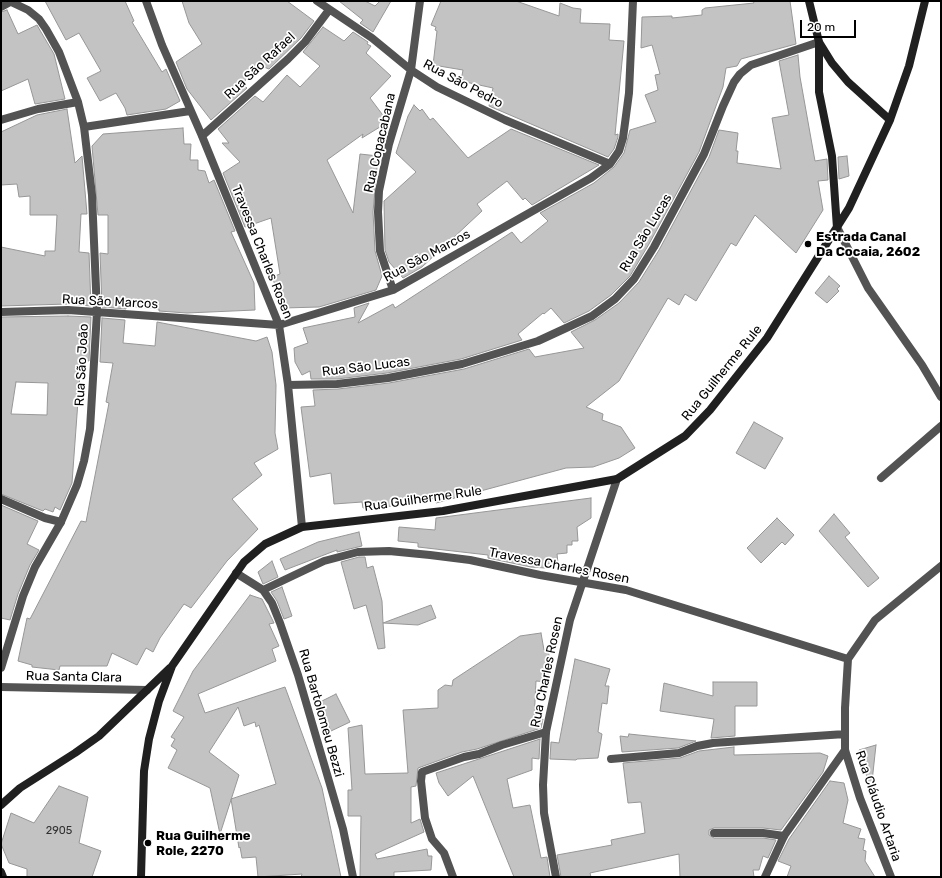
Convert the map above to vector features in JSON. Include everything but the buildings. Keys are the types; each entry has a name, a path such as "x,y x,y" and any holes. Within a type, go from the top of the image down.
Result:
{"street":[{"path":"1,7 11,1"},
{"name":"Rua São João","path":"1,668 23,596 35,567 60,522 77,485 84,461 90,429 97,312 92,195 84,127 78,102 60,52 46,29 39,19 11,1"},
{"name":"Travessa Charles Rosen","path":"146,1 279,325 288,385 302,527"},
{"name":"Rua São Pedro","path":"317,1 372,38 411,70 437,87 477,107 610,164"},
{"name":"Rua Copacabana","path":"393,290 380,251 378,212 379,191 389,144 411,70 420,1"},
{"name":"Rua São Marcos","path":"1,312 68,310 279,325 393,290 591,178 610,164 619,151 623,138 629,93 633,1"},
{"path":"809,1 819,42 819,92 832,156 838,229 868,288 922,365 941,397"},
{"name":"Rua Guilherme Rule","path":"141,877 144,771 149,739 159,701 172,666 244,562 265,544 302,527 443,511 617,479 685,436 710,410 767,338 838,229 869,168 890,120 908,66 925,1"},
{"name":"Rua São Rafael","path":"202,136 305,42 330,10"},
{"path":"819,42 832,63 848,82 890,120"},
{"name":"Rua São Lucas","path":"288,385 337,384 388,378 462,364 538,341 592,316 615,299 634,279 654,247 704,154 723,106 734,82 740,74 751,65 819,42"},
{"path":"1,120 38,108 78,102"},
{"path":"84,127 190,111"},
{"path":"881,478 941,426"},
{"name":"Rua Charles Rosen","path":"556,877 544,813 543,785 546,732 570,620 617,479"},
{"path":"1,499 60,522"},
{"name":"Travessa Charles Rosen","path":"263,590 324,561 358,552 389,551 470,560 540,576 626,590 848,659"},
{"path":"848,659 875,620 941,566"},
{"name":"Rua Bartolomeu Bezzi","path":"236,573 263,590 272,603 291,653 343,829 353,877"},
{"name":"Rua Cláudio Artaria","path":"848,659 845,750 860,798 891,877"},
{"path":"1,805 20,788 76,753 99,736 172,666"},
{"name":"Rua Santa Clara","path":"1,687 147,690"},
{"path":"453,877 444,853 432,839 425,818 421,781 422,772 464,757 479,754 502,745 546,732"},
{"path":"610,759 679,753 696,746 713,743 845,734"},
{"path":"765,877 784,836 845,750"},
{"path":"714,833 763,833 784,836"},
{"path":"1,872 3,877"}],"place":[{"name":"Estrada Canal Da Cocaia, 2602","path":"808,244"},
{"name":"Rua Guilherme Role, 2270","path":"148,843"}]}
